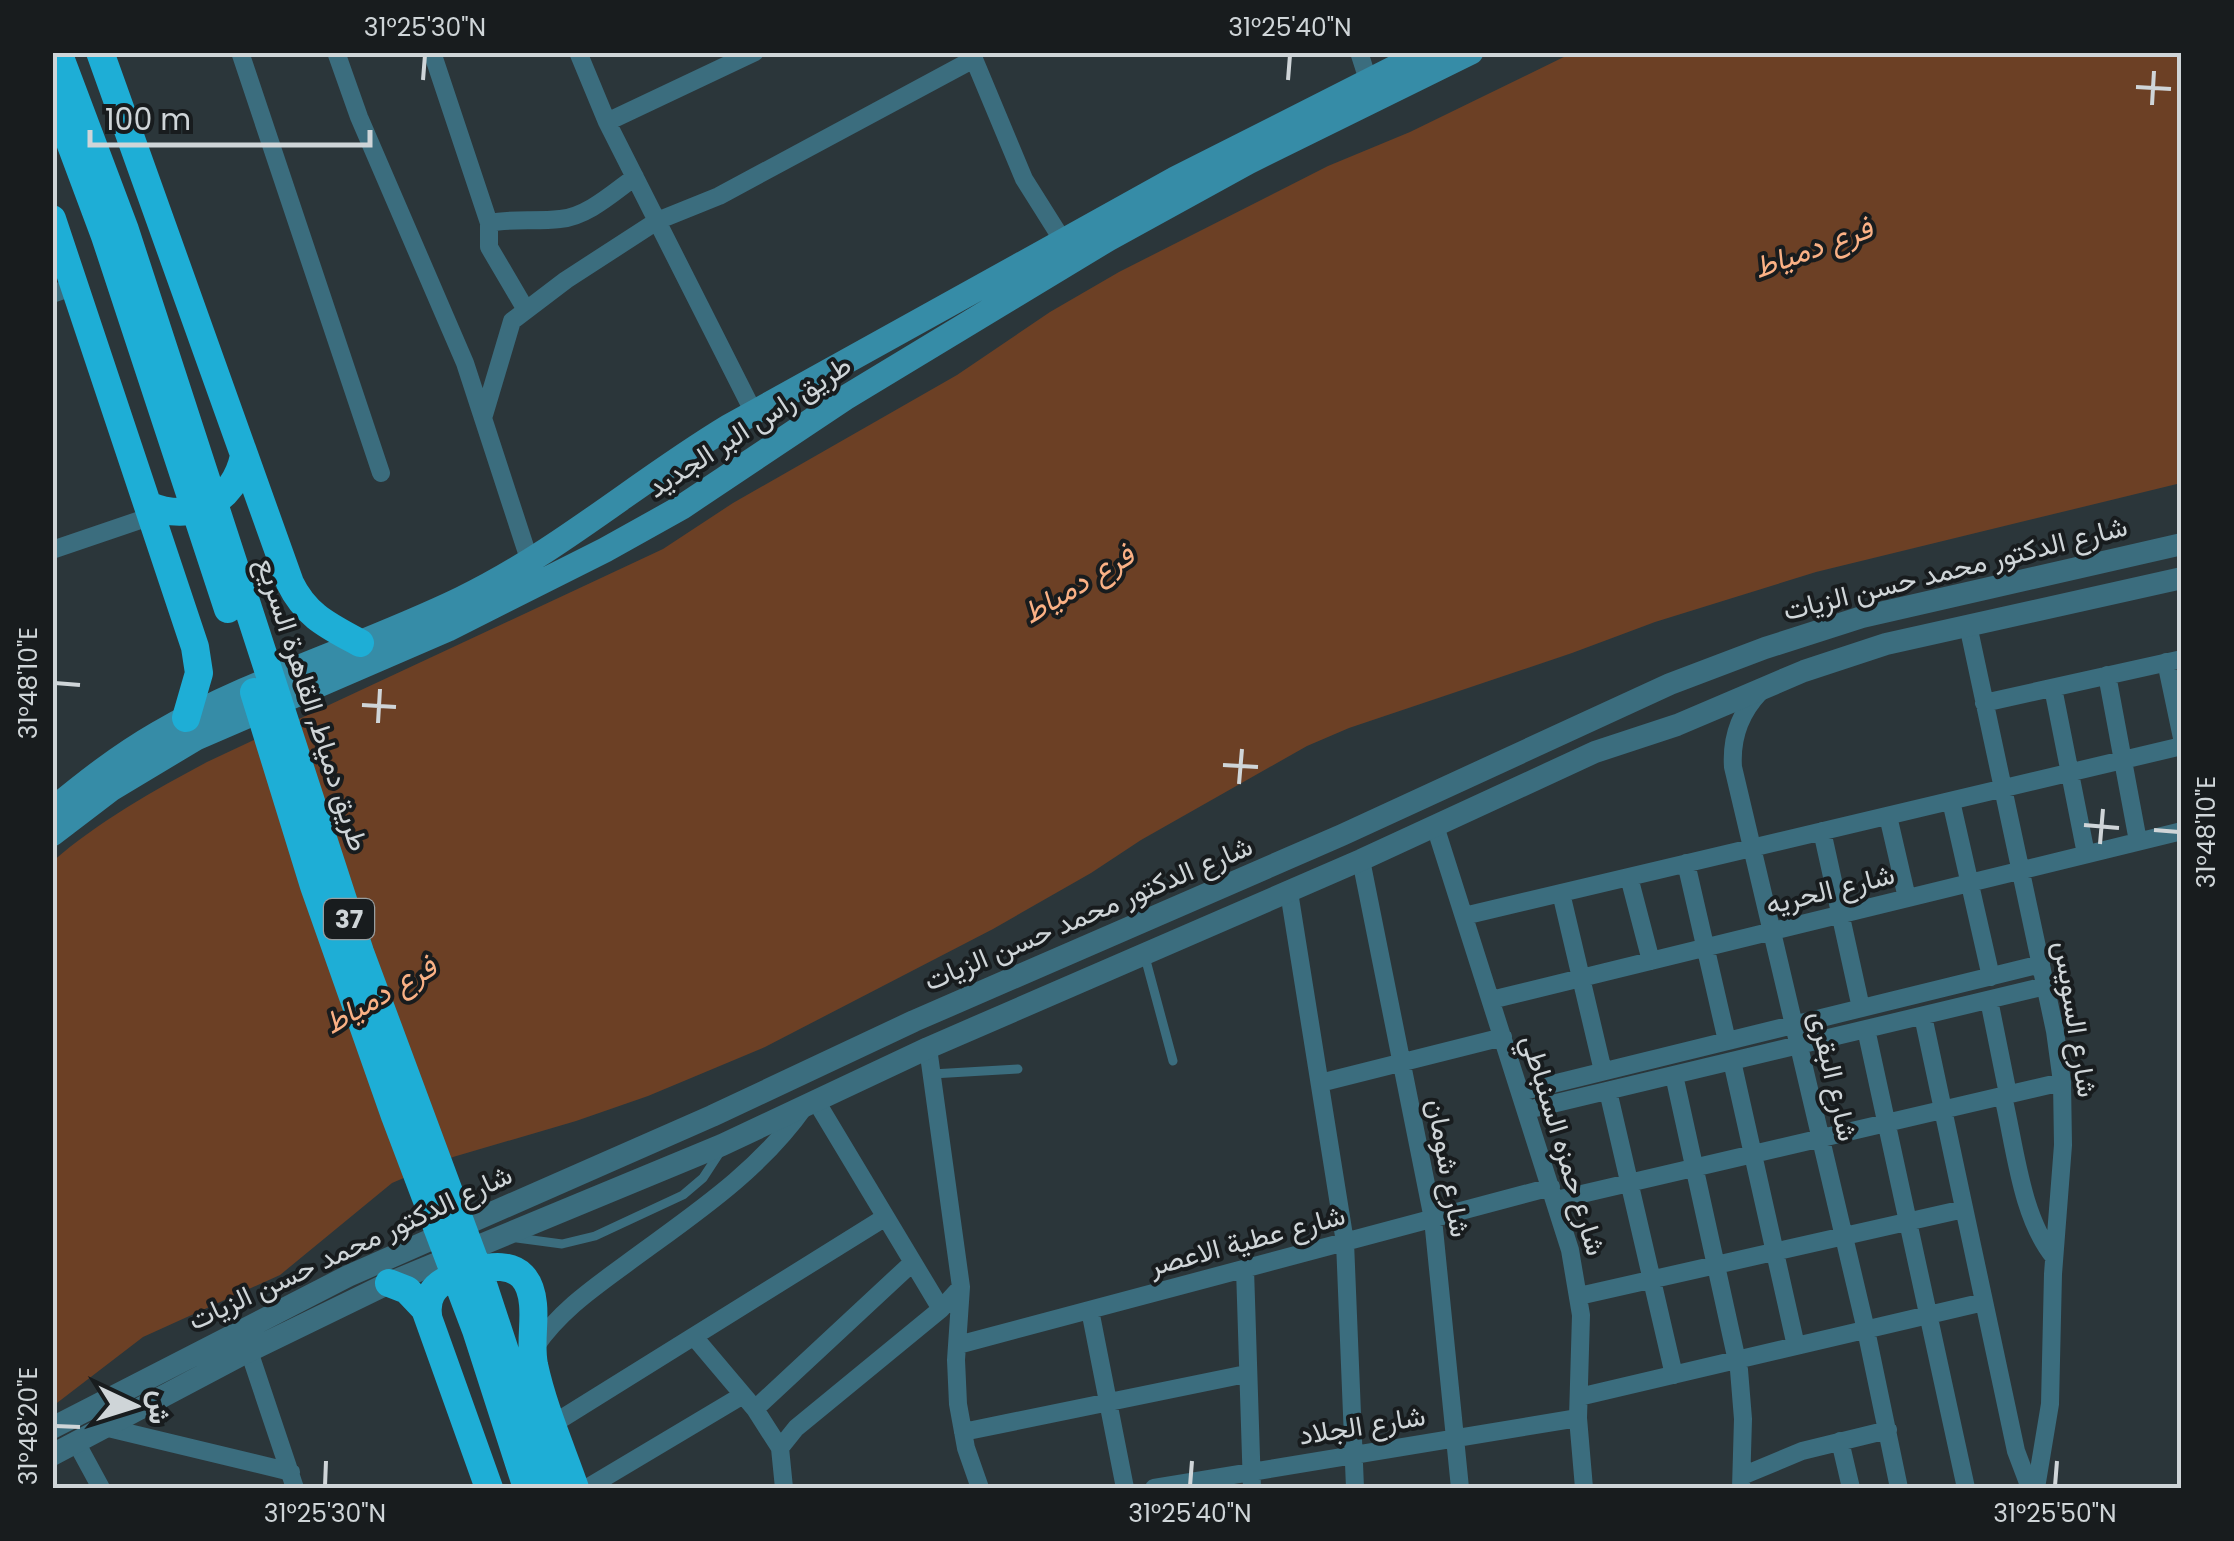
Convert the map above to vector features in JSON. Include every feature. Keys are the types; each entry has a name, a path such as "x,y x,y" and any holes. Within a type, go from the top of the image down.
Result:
{"highway":[{"name":"طريق دمياط, القاهرة السريع","path":"58,52 125,230 176,423 314,886 394,1116 476,1330 550,1488"},
{"path":"100,52 298,600 324,625 360,643"},
{"name":"طريق دمياط, القاهرة السريع","path":"52,94 176,423"},
{"path":"52,219 64,290 150,511 198,660 196,687 186,718"},
{"path":"150,511 178,513 209,506 232,485 244,456"},
{"path":"428,1315 428,1300 441,1283 482,1266 502,1266 518,1274 530,1290 534,1308 532,1351 575,1488"},
{"path":"388,1283 412,1294 428,1315 489,1488"},
{"name":"طريق دمياط, القاهرة السريع","path":"515,1420 526,1488"}],"main road":[{"name":"طريق راس البر الجديد","path":"52,810 129,751 186,718 463,598 530,562 703,442 754,413 1063,241 1426,52"},
{"name":"طريق راس البر الجديد","path":"52,834 110,789 196,738 448,629 566,570 682,506 845,398 1108,239 1248,162 1471,52"},
{"path":"655,476 672,475 680,481 685,498 682,506"}],"street":[{"path":"240,52 381,473"},
{"path":"336,52 359,117 465,364 530,562"},
{"path":"432,52 490,223 489,247 526,310"},
{"path":"578,52 608,122 754,413"},
{"path":"608,122 755,52"},
{"path":"1359,52 1368,80"},
{"path":"484,415 512,320 593,261 657,222 719,196 971,56 1024,179 1063,241"},
{"path":"490,223 507,219 563,220 594,205 635,177"},
{"path":"52,550 150,511"},
{"name":"شارع الدكتور محمد حسن الزيات","path":"52,1428 348,1276 712,1116 914,1021 1342,835 1639,697 1797,637 1894,608 2182,544"},
{"name":"شارع الدكتور محمد حسن الزيات","path":"52,1455 388,1283 722,1145 928,1048 1289,892 1595,752 1860,652 1968,624 2182,578"},
{"name":"شارع السويس","path":"1968,624 2046,986 2062,1082 2063,1145 2054,1257 2050,1404 2034,1488"},
{"path":"1984,703 2174,660 2182,738"},
{"path":"1702,672 1698,682 1700,694 1717,708"},
{"path":"2107,676 2138,842"},
{"name":"شارع البقرى","path":"1768,686 1741,718 1732,750 1733,766 1866,1330 1899,1488"},
{"path":"2053,688 2086,854"},
{"path":"1639,697 1657,710 1659,731"},
{"path":"1464,916 2182,746"},
{"path":"1952,800 1990,977"},
{"path":"1888,816 1907,898"},
{"name":"شارع حمزه السنباطي","path":"1435,826 1570,1250 1582,1337 1578,1418 1584,1488"},
{"path":"1822,831 1861,1008"},
{"name":"شارع الحريه","path":"1491,1000 2182,831"},
{"name":"شارع شومان","path":"1361,860 1433,1219 1460,1488"},
{"path":"1686,863 1727,1041"},
{"path":"1629,877 1650,961"},
{"path":"1289,892 1345,1242 1355,1488"},
{"path":"1561,893 1603,1072"},
{"path":"1520,1092 2041,964"},
{"path":"1526,1110 2046,986"},
{"path":"1989,1000 2031,1216 2054,1257"},
{"path":"1923,1016 2016,1450 2034,1488"},
{"path":"1866,1030 1966,1488"},
{"path":"1320,1083 1503,1036"},
{"path":"928,1048 961,1287 956,1389 962,1432 980,1488"},
{"path":"1732,1062 1796,1346"},
{"path":"1674,1075 1737,1360 1743,1409 1742,1482"},
{"name":"شارع عطية الاعصر","path":"958,1345 1433,1219 1553,1193 1629,1182 2062,1082"},
{"path":"1608,1091 1674,1375"},
{"path":"532,1351 555,1320 583,1295 751,1170 811,1103 941,1308"},
{"path":"1579,1296 1964,1209"},
{"path":"553,1424 884,1218"},
{"path":"587,1488 749,1402 912,1263"},
{"path":"1245,1269 1252,1480"},
{"path":"780,1448 822,1404 941,1308 961,1287"},
{"path":"1579,1397 1984,1302"},
{"path":"1090,1310 1125,1488"},
{"path":"695,1338 749,1402 780,1448 782,1488"},
{"path":"249,1351 293,1480"},
{"path":"962,1432 1246,1374"},
{"name":"شارع الجلاد","path":"1154,1488 1252,1480 1354,1454 1578,1418"},
{"path":"104,1428 293,1480"},
{"path":"1742,1482 1792,1454 1888,1430"},
{"path":"1840,1441 1850,1488"},
{"path":"76,1442 102,1488"}],"lane":[{"path":"1145,954 1173,1062"},
{"path":"932,1074 1018,1069"},
{"path":"499,1236 555,1244 595,1236 688,1192 711,1168 722,1145"}],"water":[{"name":"فرع دمياط","path":"1572,53 2181,53 2181,483 1816,572 1655,622 1307,746 993,929 765,1047 648,1096 453,1157 392,1183 280,1275 143,1337 53,1406 52,862 107,820 207,762 663,549 733,503 957,375 1050,312 1119,272 1328,166 1410,132"}]}
